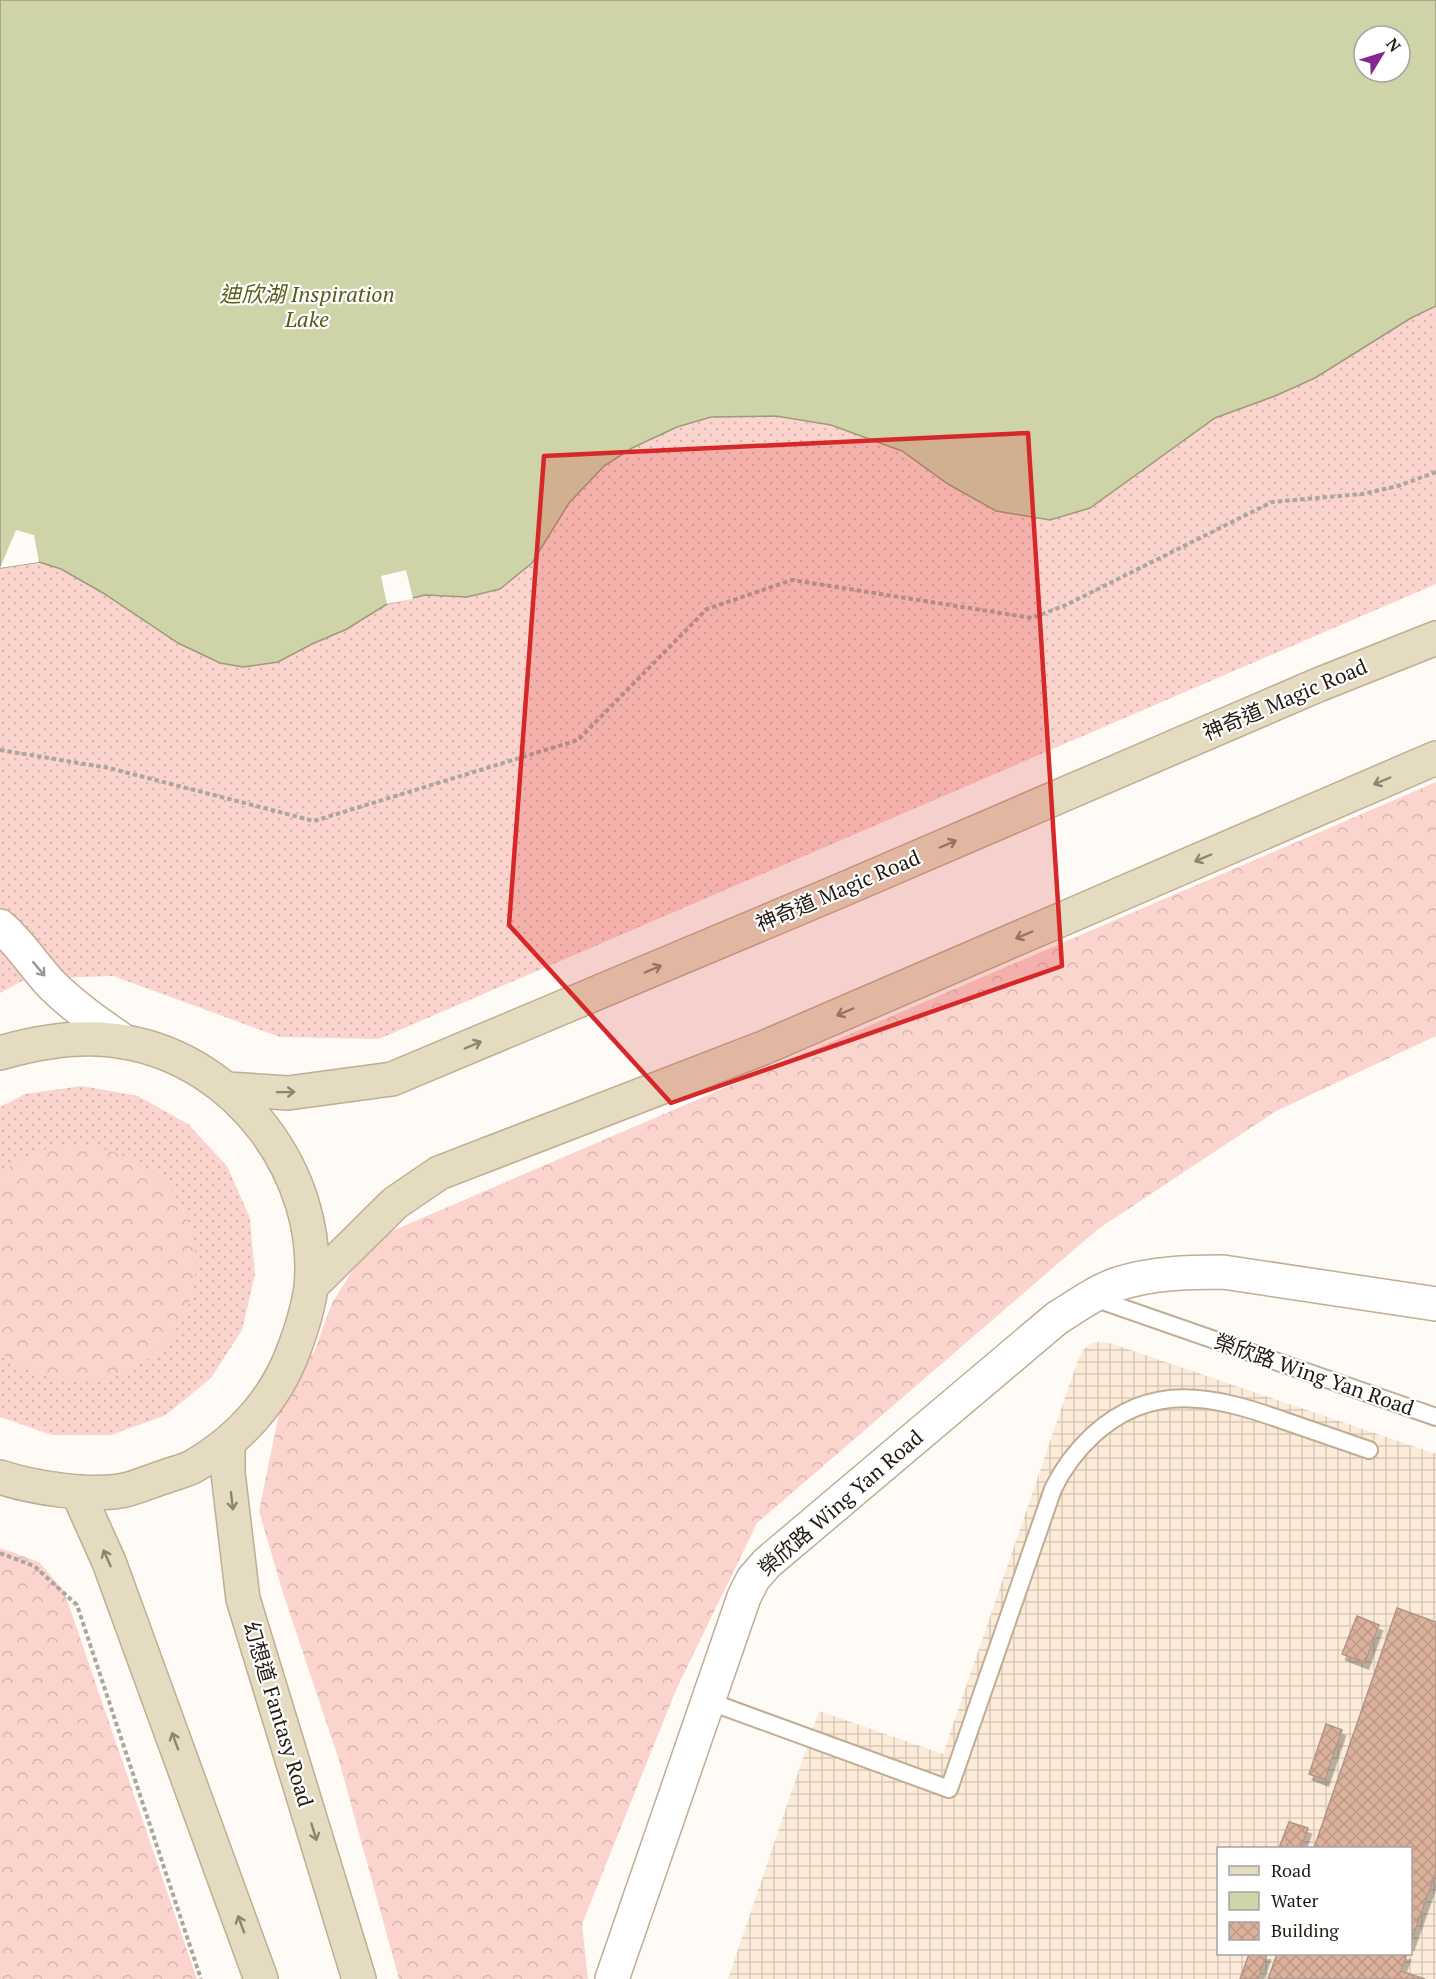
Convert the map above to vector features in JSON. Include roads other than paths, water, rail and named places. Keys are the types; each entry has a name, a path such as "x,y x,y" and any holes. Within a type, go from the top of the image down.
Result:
{"main road":[{"name":"神奇道 Magic Road","path":"227,1089 288,1093 392,1079 1318,685 1436,638"},
{"path":"311,1286 395,1203 439,1173 763,1048 1436,758"},
{"path":"0,1053 30,1044 71,1038 125,1042 168,1054 208,1075 227,1089 260,1122 284,1159 304,1209 310,1244 311,1286 305,1321 284,1377 259,1413 228,1443 192,1467 125,1490 78,1493 0,1477"},
{"name":"幻想道 Fantasy Road","path":"228,1443 228,1473 243,1599 359,1979"},
{"path":"78,1493 109,1562 261,1979"}],"street":[{"path":"0,926 12,936 51,984 81,1012 125,1042"},
{"name":"榮欣路 Wing Yan Road","path":"612,1979 744,1597 753,1579 767,1563 1058,1318 1090,1297 1117,1284 1154,1276 1201,1272 1223,1272 1436,1304"}],"lane":[{"name":"榮欣路 Wing Yan Road","path":"1090,1297 1436,1417"},
{"path":"708,1701 949,1790 1053,1489 1073,1455 1102,1427 1119,1415 1158,1400 1180,1397 1203,1398 1249,1408 1369,1450"}],"water":[{"name":"迪欣湖 Inspiration Lake","path":"0,0 1436,0 1436,306 1411,318 1315,378 1275,396 1215,418 1090,508 1050,520 996,511 948,484 902,451 831,425 776,416 711,417 677,427 632,448 604,466 569,503 532,563 500,589 467,597 425,595 387,604 347,629 278,662 243,667 220,663 178,643 103,593 61,569 39,562 0,568"}]}
